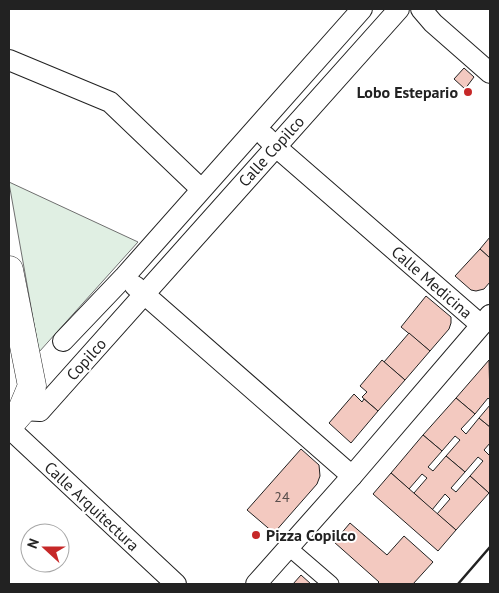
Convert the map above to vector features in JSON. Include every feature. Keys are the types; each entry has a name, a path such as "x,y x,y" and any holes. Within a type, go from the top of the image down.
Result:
{"main road":[{"path":"9,270 32,386 13,421"}],"street":[{"name":"Calle Copilco","path":"125,276 362,9"},
{"name":"Calle Copilco","path":"143,295 399,9"},
{"path":"421,9 433,23 490,73"},
{"path":"9,60 110,102 201,189"},
{"name":"Calle Medicina","path":"256,584 486,320 275,146 257,128"},
{"path":"125,276 143,295 352,476"},
{"name":"Copilco","path":"63,341 125,276"},
{"name":"Copilco","path":"13,421 40,411 143,295"},
{"name":"Calle Arquitectura","path":"13,421 176,584"},
{"path":"288,547 331,584"}],"green space":[{"path":"9,183 138,242 39,352"}],"building":[{"path":"464,68 474,77 465,89 454,79"},
{"path":"490,237 490,258 480,249"},
{"path":"480,249 490,258 490,282 484,289 476,291 471,290 455,276"},
{"path":"426,296 451,317 449,329 430,351 401,327"},
{"path":"409,333 430,351 405,380 384,362"},
{"path":"382,360 405,380 378,411 362,397 367,392 360,386"},
{"path":"489,360 490,400 488,398 475,414 456,398"},
{"path":"354,394 362,402 364,399 378,411 351,443 329,423"},
{"path":"456,398 475,414 461,429 466,434 479,418 490,427 490,443 484,450 490,454 489,493 470,476 483,461 478,457 465,472 446,456 460,440 455,436 442,451 423,435"},
{"path":"490,405 490,427 479,418"},
{"path":"423,435 442,451 428,467 433,471 446,456 465,472 451,488 456,492 470,476 489,493 456,530 437,514 450,499 445,494 432,510 414,493 427,478 422,474 409,489 391,473"},
{"path":"301,449 319,465 320,476 317,484 274,533 247,510"},
{"path":"391,473 456,530 438,551 373,494"},
{"path":"350,523 387,555 404,536 433,562 413,584 377,584 379,582 334,542"},
{"path":"301,575 311,584 293,584"}],"wall":[{"path":"458,584 490,547"}],"place":[{"name":"Lobo Estepario","path":"468,92"},
{"name":"Pizza Copilco","path":"256,535"}]}
